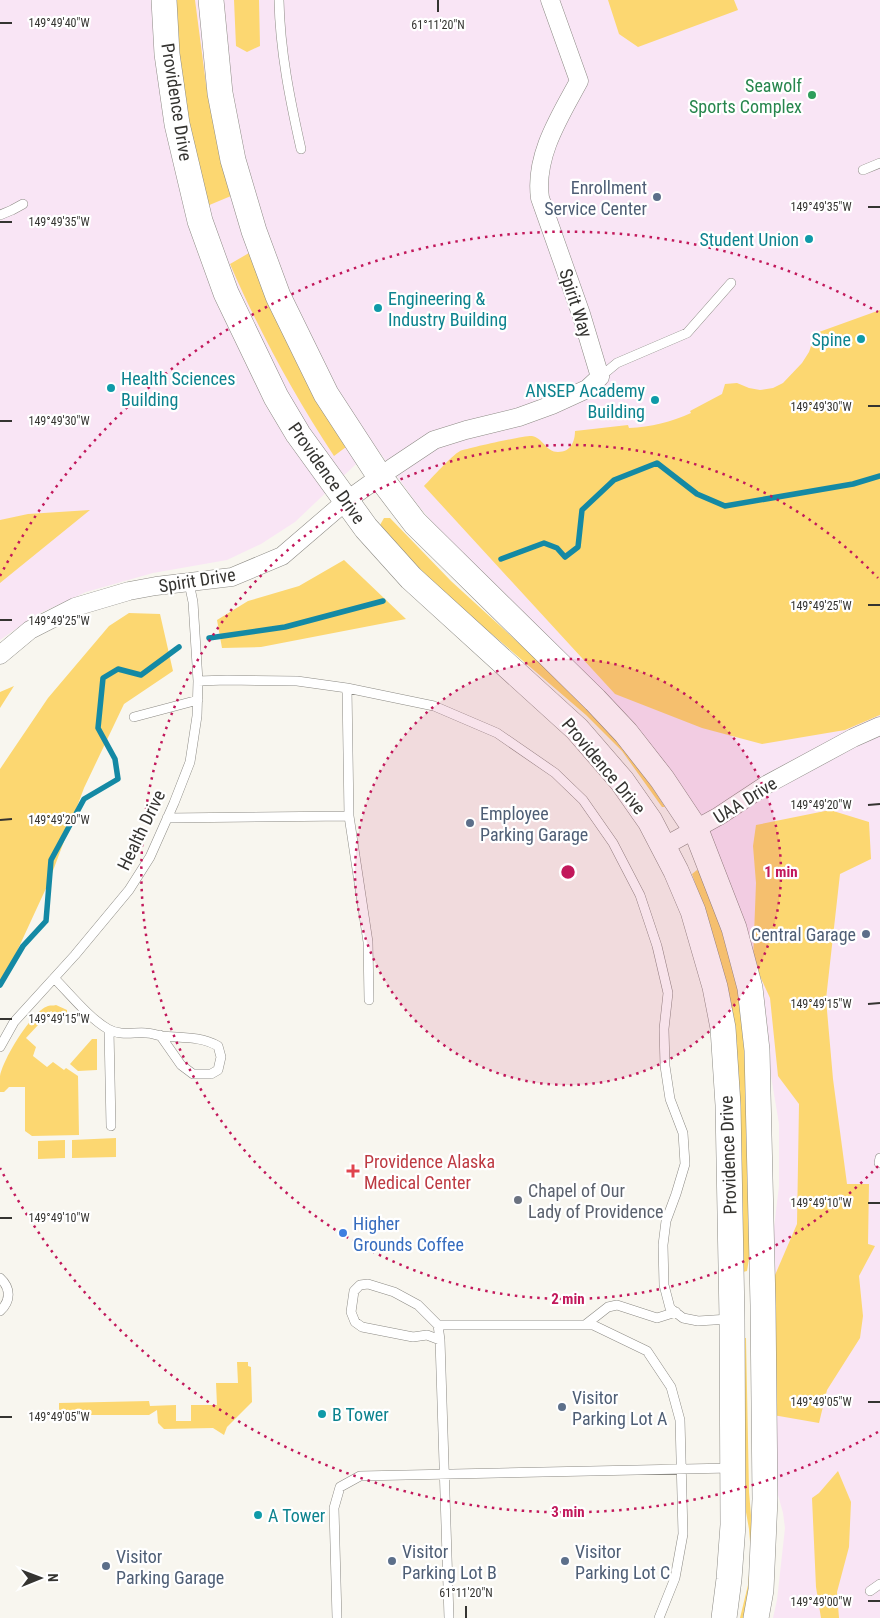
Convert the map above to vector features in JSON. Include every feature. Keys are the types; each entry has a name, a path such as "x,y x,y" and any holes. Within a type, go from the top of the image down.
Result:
{"main road":[{"name":"Providence Drive","path":"164,0 167,54 177,124 200,221 226,293 276,397 298,434 346,502 410,578 576,729 622,781 650,821 676,871 693,911 706,951 723,1028 728,1105 734,1468 733,1525 724,1618"},
{"name":"Providence Drive","path":"211,0 220,93 233,160 254,231 278,296 322,387 380,477 415,523 589,694 626,733 671,792 696,830 734,928 750,988 756,1042 763,1305 765,1498 761,1590 756,1618"}],"street":[{"name":"Spirit Way","path":"550,0 579,81 556,122 544,154 538,186 540,198 582,314 600,378"},
{"path":"380,477 434,440 518,417 558,403 587,390 600,378"},
{"name":"Spirit Drive","path":"0,655 30,630 75,607 128,592 189,582 232,578 282,556 346,502 380,477"},
{"name":"UAA Drive","path":"663,847 720,816 766,785 853,738 880,726"}],"lane":[{"path":"279,0 280,34 288,92 301,149"},
{"path":"863,170 880,163"},
{"path":"0,215 23,204"},
{"path":"600,378 617,363 687,333 731,283"},
{"name":"Health Drive","path":"0,1048 14,1022 129,890 150,857 190,762 195,737 198,681 193,602 189,582"},
{"path":"198,681 297,681 347,688 434,706 497,733 555,773 582,800 613,843 640,895 657,946 668,993 664,1029 665,1066 670,1099 683,1133 684,1164 666,1222 663,1245 664,1285 670,1308 683,1318 698,1321 732,1319"},
{"path":"347,688 349,816 368,942 370,1000"},
{"path":"134,717 198,700"},
{"path":"167,818 349,816"},
{"path":"54,978 92,1016 109,1030 126,1034 147,1033 160,1036 199,1038 218,1046 221,1057 218,1070 211,1074 192,1074 181,1065 160,1036"},
{"path":"109,1030 111,1126"},
{"path":"0,1278 7,1286 8,1292 6,1304 0,1311"},
{"path":"440,1340 427,1335 413,1337 362,1327 355,1322 351,1312 354,1291 360,1285 368,1284 394,1292 418,1305 438,1325 440,1340 449,1618"},
{"path":"585,1325 608,1307 617,1305 657,1318 676,1312"},
{"path":"438,1325 594,1325 647,1351 671,1387 680,1420 683,1534 675,1578 659,1618"},
{"path":"337,1618 334,1508 340,1487 360,1476 734,1468"},
{"path":"870,1591 880,1584"}],"shaded area":[{"path":"0,0 880,0 880,1618 773,1618 777,1600 785,1528 776,1488 772,1244 779,1186 779,1124 769,1064 716,858 417,504 375,446 295,522 261,544 227,560 153,573 86,592 36,615 0,640"},
{"path":"175,0 195,0 206,84 231,196 207,206 183,101 178,58"},
{"path":"234,0 259,0 260,46 247,52 236,46"},
{"path":"608,0 734,0 738,10 638,47 619,34"},
{"path":"249,253 346,447 334,456 278,362 230,264"},
{"path":"880,310 880,715 845,730 762,744 702,728 615,694 424,486 452,457 465,449 532,436 539,439 550,450 562,452 571,445 575,431 628,425 629,428 668,421 691,413 690,411 722,394 725,384 737,383 760,390 773,388 783,383 802,363 809,352 815,335 819,332"},
{"path":"90,510 0,583 0,520 28,514"},
{"path":"384,518 390,518 451,581 545,667 606,729 635,761 665,807 662,807 622,751 586,715 493,635 454,609 380,525"},
{"path":"344,560 406,619 261,647 222,648 217,620 248,601 299,586"},
{"path":"129,613 160,614 173,671 124,704 84,788 48,884 0,988 0,769 48,698 109,626"},
{"path":"14,686 0,708 0,692"},
{"path":"830,810 869,822 871,859 840,874 826,999 833,1079 847,1184 869,1184 868,1244 875,1246 859,1276 863,1316 860,1338 827,1390 819,1423 773,1415 772,1282 797,1224 799,1104 778,1076 770,998 753,961 756,883 753,846 756,825"},
{"path":"697,870 702,873 719,920 740,997 745,1038 751,1247 747,1271 743,1272 736,1043 720,960 692,874"},
{"path":"56,1005 67,1010 67,1016 60,1018 51,1011 26,1038 36,1047 33,1056 47,1067 53,1062 64,1070 66,1068 78,1076 79,1135 32,1136 25,1131 25,1087 9,1087 4,1092 0,1092 0,1076 2,1068 19,1036 41,1010 48,1006"},
{"path":"92,1039 97,1039 97,1070 78,1071 70,1064"},
{"path":"116,1138 116,1157 72,1158 72,1140"},
{"path":"65,1140 65,1158 38,1159 38,1141"},
{"path":"743,1338 746,1338 749,1492 754,1550 745,1618 740,1618 748,1585 751,1554 744,1501"},
{"path":"237,1362 248,1362 248,1366 251,1367 252,1402 227,1427 224,1435 213,1428 164,1429 158,1423 157,1410 149,1415 59,1415 59,1403 149,1401 150,1406 176,1405 176,1421 191,1421 191,1405 217,1405 216,1383 238,1383"},
{"path":"838,1471 851,1502 849,1547 837,1592 839,1618 821,1618 816,1587 812,1498 819,1493"}],"waterway":[{"path":"501,559 544,543 557,548 565,557 578,547 582,510 614,480 657,463 697,494 725,506 853,484 880,476"},
{"path":"209,638 285,627 383,601"},
{"path":"0,985 23,946 46,921 51,860 84,799 118,779 115,759 98,728 103,678 118,669 141,675 179,647"}],"place":[{"name":"Seawolf Sports Complex","path":"812,95"},
{"name":"Enrollment Service Center","path":"657,197"},
{"name":"Student Union","path":"809,239"},
{"name":"Engineering & Industry Building","path":"378,308"},
{"name":"Spine","path":"861,339"},
{"name":"Health Sciences Building","path":"111,388"},
{"name":"ANSEP Academy Building","path":"655,400"},
{"name":"Employee Parking Garage","path":"470,823"},
{"name":"Central Garage","path":"866,934"},
{"name":"Providence Alaska Medical Center","path":"353,1171"},
{"name":"Chapel of Our Lady of Providence","path":"518,1200"},
{"name":"Higher Grounds Coffee","path":"343,1233"},
{"name":"Visitor Parking Lot A","path":"562,1407"},
{"name":"B Tower","path":"322,1414"},
{"name":"A Tower","path":"258,1515"},
{"name":"Visitor Parking Lot B","path":"392,1561"},
{"name":"Visitor Parking Lot C","path":"565,1561"},
{"name":"Visitor Parking Garage","path":"106,1566"}]}
